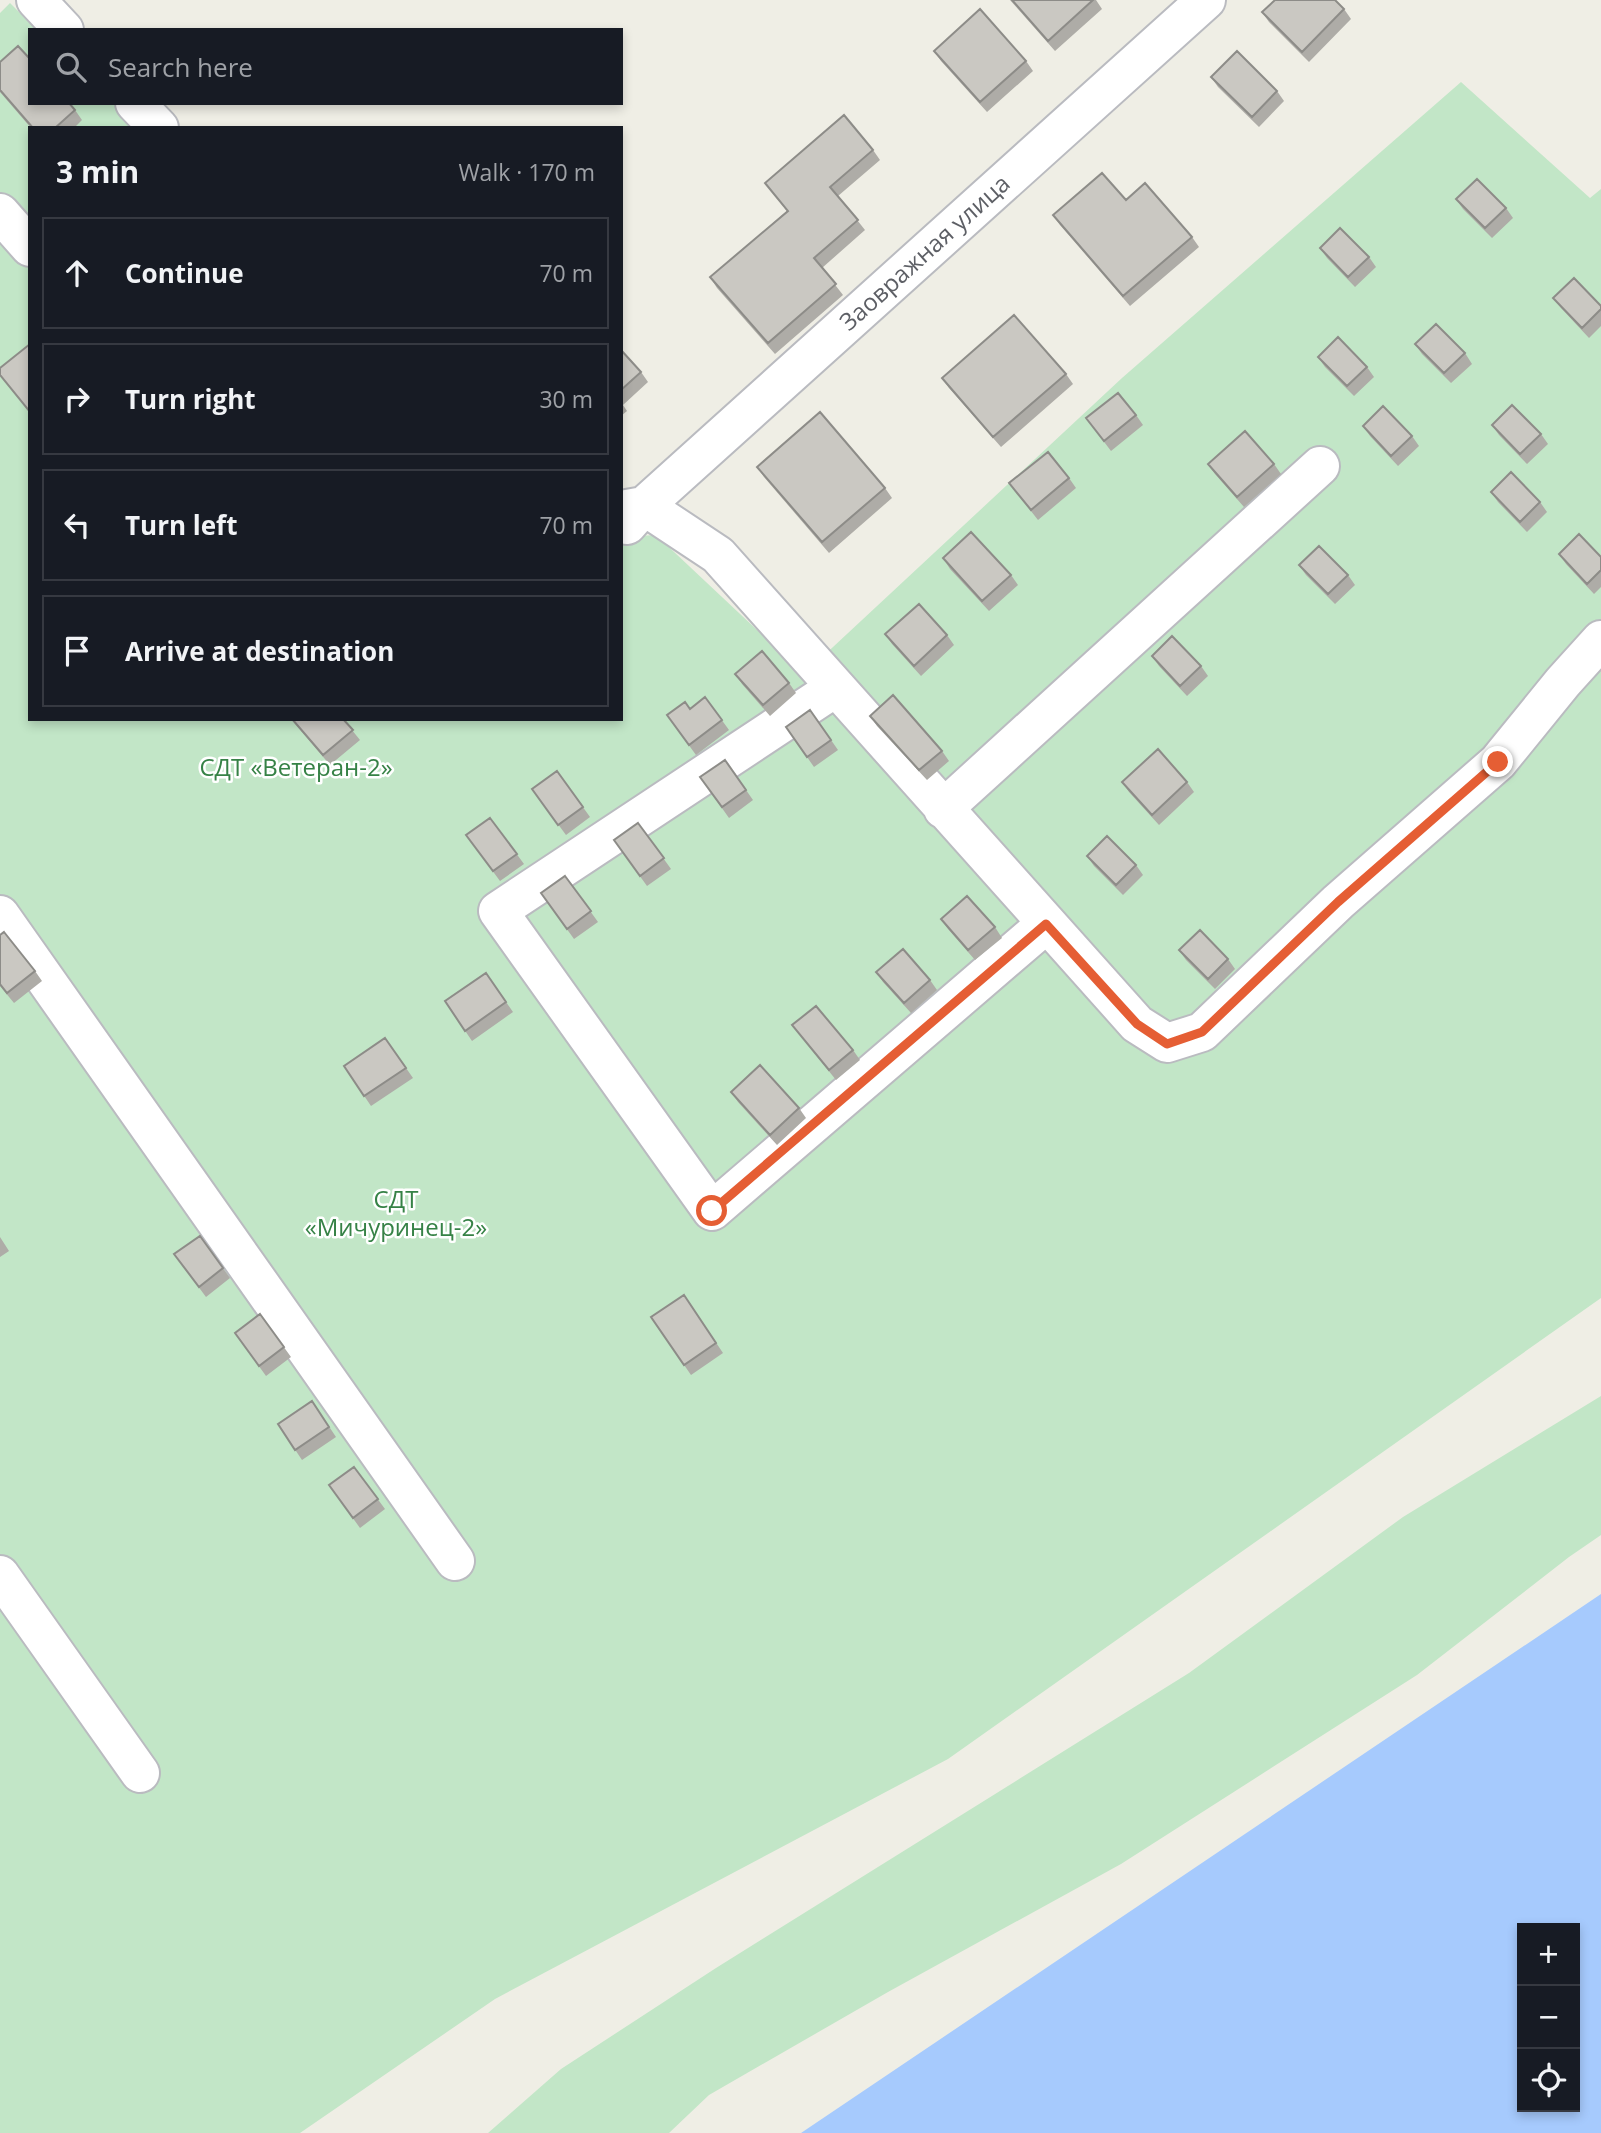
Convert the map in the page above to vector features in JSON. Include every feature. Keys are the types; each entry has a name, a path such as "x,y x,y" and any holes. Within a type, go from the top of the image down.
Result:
{"street":[{"path":"36,0 62,28"},
{"name":"Заовражная улица","path":"629,516 1206,0"},
{"path":"137,105 157,126"},
{"path":"0,213 28,245"},
{"path":"943,808 1320,466"},
{"path":"629,516 718,555 1137,1024 1167,1044 1202,1032 1338,902 1498,762 1601,640"},
{"path":"835,688 498,911 712,1211 1046,924"},
{"path":"0,915 455,1561"},
{"path":"0,1575 140,1773"}],"green space":[{"name":"СДТ «Мичуринец-2»","path":"10,3 35,28 28,28 28,105 115,105 136,126 28,126 28,721 623,721 623,537 656,535 804,674 1122,378 1461,82 1590,198 1601,189 1601,1298 948,1759 495,1999 300,2133 0,2133 0,13"},
{"path":"1601,1396 1601,1535 1417,1675 1121,1864 888,1992 709,2095 669,2133 488,2133 561,2069 716,1968 1189,1673 1403,1517"}],"water":[{"path":"1601,1594 1601,2133 801,2133"}],"building":[{"path":"1012,0 1093,0 1048,41"},
{"path":"1275,0 1335,0 1344,9 1302,52 1262,12"},
{"path":"980,9 1026,61 980,102 934,51"},
{"path":"18,46 28,57 28,105 71,105 75,110 57,126 31,126 0,90 0,62"},
{"path":"1237,51 1277,91 1252,117 1211,77"},
{"path":"844,115 873,150 830,187 858,220 814,258 836,284 768,343 710,277 788,211 765,183"},
{"path":"1102,173 1126,200 1145,183 1192,237 1123,296 1053,215"},
{"path":"1477,179 1506,208 1485,228 1456,199"},
{"path":"1340,228 1369,257 1348,277 1320,248"},
{"path":"1574,278 1601,306 1582,328 1553,298"},
{"path":"1014,315 1066,374 993,437 942,378"},
{"path":"1436,324 1465,353 1444,373 1415,344"},
{"path":"1338,337 1367,367 1347,386 1318,357"},
{"path":"28,346 28,410 0,375 0,368"},
{"path":"623,352 641,372 623,388"},
{"path":"1118,393 1136,415 1104,441 1086,418"},
{"path":"1512,405 1541,434 1520,454 1492,425"},
{"path":"1383,406 1412,436 1391,456 1363,426"},
{"path":"820,412 885,488 822,542 757,467"},
{"path":"1245,431 1274,464 1237,497 1208,464"},
{"path":"1048,452 1069,478 1031,510 1009,483"},
{"path":"1511,472 1540,502 1520,522 1491,492"},
{"path":"971,532 1011,575 982,601 943,558"},
{"path":"1579,534 1601,557 1601,570 1587,584 1559,554"},
{"path":"1319,546 1348,575 1328,594 1299,565"},
{"path":"919,604 947,635 914,666 885,634"},
{"path":"1172,636 1201,666 1180,686 1152,656"},
{"path":"762,651 789,683 763,705 735,674"},
{"path":"893,695 942,751 919,770 870,716"},
{"path":"705,697 722,720 689,745 667,715 685,702 690,709"},
{"path":"810,710 831,740 807,757 786,727"},
{"path":"294,721 345,721 353,730 323,755"},
{"path":"1158,749 1187,782 1152,815 1122,782"},
{"path":"725,760 746,790 722,807 700,777"},
{"path":"557,771 583,807 558,825 532,789"},
{"path":"490,818 517,854 493,871 466,835"},
{"path":"638,823 664,858 640,876 614,840"},
{"path":"1107,836 1136,865 1116,885 1087,856"},
{"path":"565,876 591,911 567,929 541,893"},
{"path":"967,896 995,927 968,950 941,919"},
{"path":"1200,930 1228,959 1208,979 1179,950"},
{"path":"4,932 35,971 7,993 0,984 0,935"},
{"path":"903,949 930,980 904,1003 876,972"},
{"path":"486,973 506,1002 465,1031 445,1001"},
{"path":"816,1006 853,1050 829,1070 792,1025"},
{"path":"385,1038 406,1068 364,1096 344,1066"},
{"path":"760,1065 799,1108 770,1135 731,1092"},
{"path":"200,1236 223,1268 199,1287 174,1254"},
{"path":"684,1295 716,1343 684,1365 651,1317"},
{"path":"260,1314 284,1347 259,1366 235,1333"},
{"path":"312,1401 329,1427 295,1450 278,1424"},
{"path":"354,1467 378,1499 353,1518 329,1485"}],"route":[{"path":"712,1211 1046,924 1137,1024 1167,1044 1202,1032 1338,902 1498,762"}],"park label":[{"name":"СДТ «Ветеран-2»","path":"296,768"}]}
